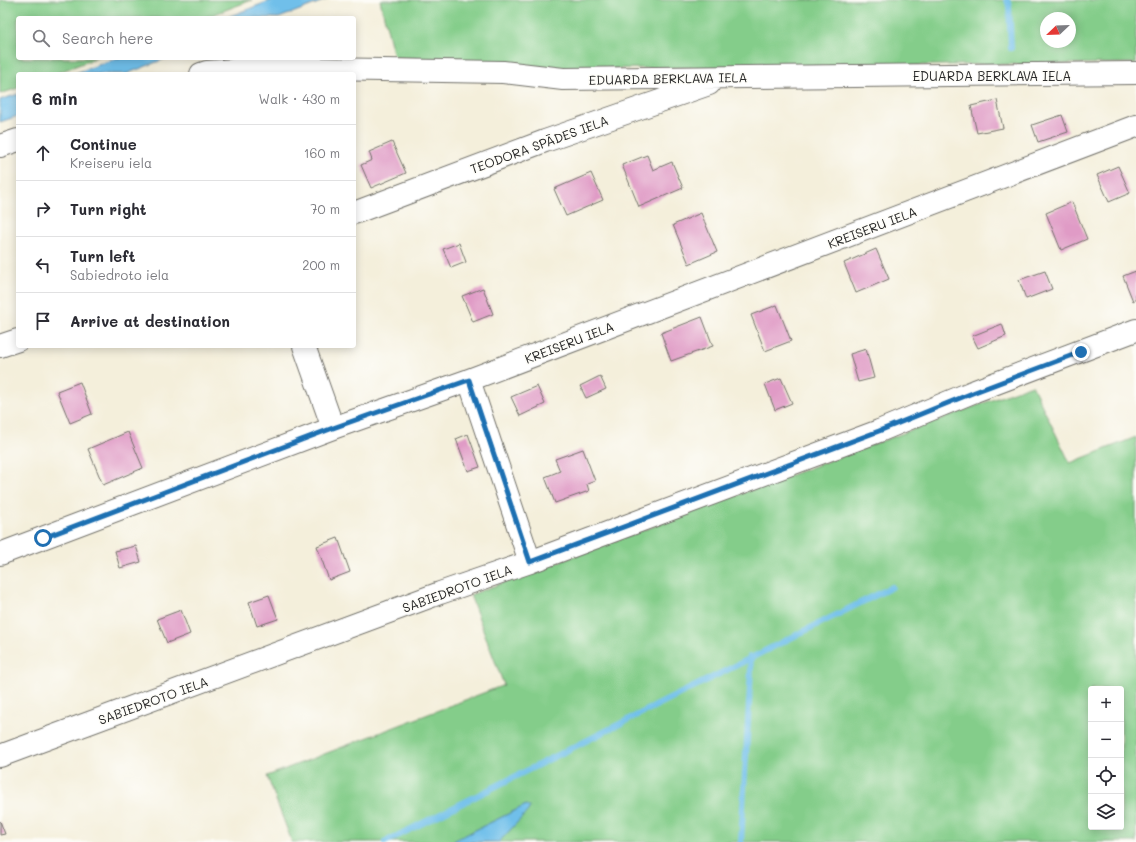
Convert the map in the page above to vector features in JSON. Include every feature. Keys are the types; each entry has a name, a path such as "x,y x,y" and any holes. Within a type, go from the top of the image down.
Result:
{"street":[{"name":"EDUARDA BERKLAVA IELA","path":"208,72 262,68 503,72 563,79 915,75 1066,75 1136,73"},
{"name":"TEODORA SPĀDES IELA","path":"356,212 545,141 725,78"},
{"name":"KREISERU IELA","path":"0,554 333,428 469,380 1136,126"},
{"path":"0,146 16,141"},
{"name":"SABIEDROTO IELA","path":"0,756 433,596 530,562 879,431 1136,330"},
{"path":"0,346 16,341"},
{"path":"305,348 333,428"},
{"path":"469,380 530,562"}],"green space":[{"path":"0,0 252,0 209,16 16,16 16,60 92,60 59,72 16,72 16,89 0,94"},
{"path":"380,0 1136,0 1136,63 565,69 394,57"},
{"path":"1032,385 1070,463 1136,437 1136,842 292,842 267,776 504,685 470,595"}],"water":[{"path":"272,0 326,0 284,16 230,16"},
{"path":"112,60 162,60 131,72 78,72"},
{"path":"16,95 16,117 0,122 0,100"},
{"path":"526,805 530,807 528,811 499,842 451,842"}],"building":[{"path":"997,100 1003,128 977,133 971,106"},
{"path":"1062,115 1068,132 1038,142 1032,125"},
{"path":"392,142 406,173 371,188 361,165 372,160 369,152"},
{"path":"647,155 653,170 672,162 683,188 639,207 622,165"},
{"path":"1118,166 1130,193 1109,202 1097,175"},
{"path":"591,173 603,200 566,216 554,189"},
{"path":"1072,202 1087,239 1061,250 1046,213"},
{"path":"701,213 717,252 689,264 673,225"},
{"path":"459,243 466,262 451,268 443,249"},
{"path":"876,249 889,279 856,293 844,263"},
{"path":"1045,271 1052,289 1026,299 1019,280"},
{"path":"1136,271 1136,299 1133,301 1123,276"},
{"path":"483,288 493,314 473,322 462,296"},
{"path":"777,305 791,341 765,351 751,315"},
{"path":"702,317 713,346 671,361 661,333"},
{"path":"1002,324 1006,336 978,348 972,336"},
{"path":"866,349 874,378 858,382 850,354"},
{"path":"600,376 606,389 586,398 580,386"},
{"path":"781,378 792,403 775,410 765,384"},
{"path":"80,382 92,414 70,423 57,391"},
{"path":"537,386 545,404 520,416 511,397"},
{"path":"128,432 143,468 103,485 88,449"},
{"path":"468,434 480,467 468,471 456,439"},
{"path":"583,449 595,481 587,484 589,491 555,503 545,477 560,471 555,459"},
{"path":"338,538 350,572 329,580 317,546"},
{"path":"136,546 141,562 120,568 115,551"},
{"path":"269,595 278,619 257,626 249,602"},
{"path":"181,610 190,634 167,643 157,619"},
{"path":"0,821 5,834 0,835"}],"waterway":[{"path":"1007,0 1009,6 1011,48"},
{"path":"385,842 892,587"},
{"path":"741,842 751,669 750,657"}],"route":[{"path":"43,538 333,428 469,380 530,562 879,431 975,392 1081,352"}]}
